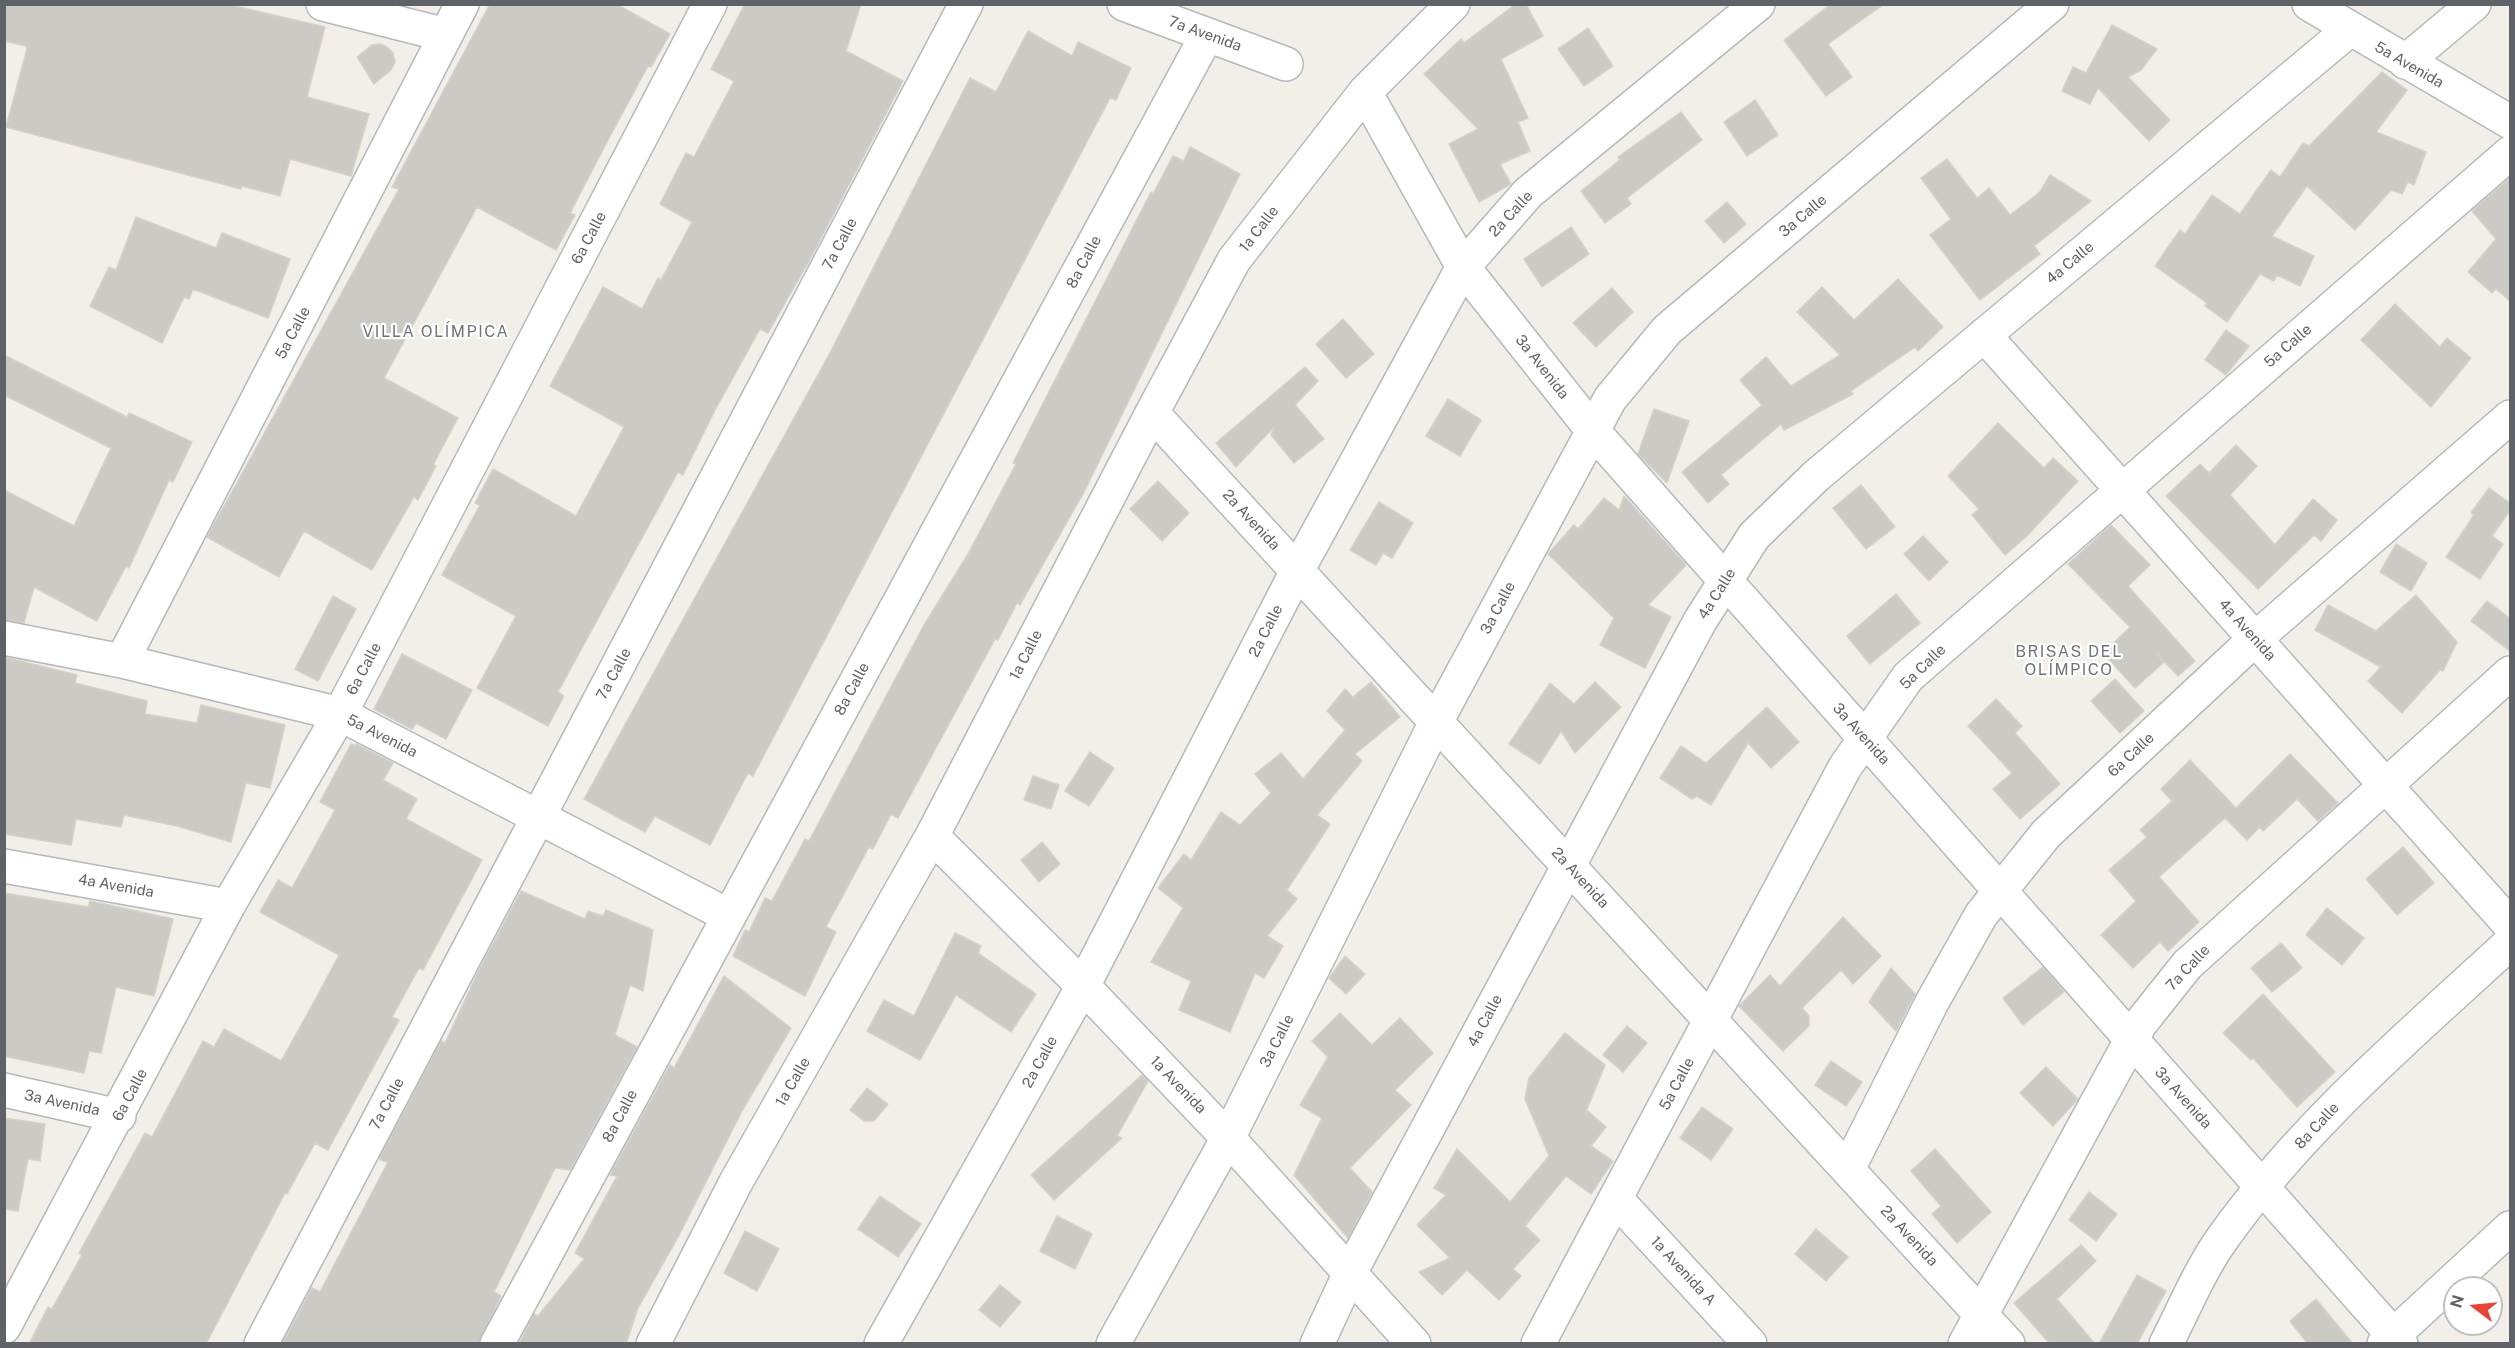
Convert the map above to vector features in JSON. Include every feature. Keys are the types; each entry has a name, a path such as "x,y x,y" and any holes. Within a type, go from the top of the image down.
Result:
{"street":[{"path":"323,4 446,35"},
{"name":"5a Calle","path":"122,661 462,4"},
{"name":"6a Calle","path":"7,1317 119,1116 228,906 340,714 710,4"},
{"name":"7a Calle","path":"261,1344 966,4"},
{"name":"7a Avenida","path":"1124,4 1286,64"},
{"name":"1a Calle","path":"653,1344 736,1182 932,836 1234,260 1365,92 1453,4"},
{"name":"2a Calle","path":"881,1344 1083,986 1297,571 1463,267 1528,193 1758,4"},
{"name":"3a Calle","path":"1113,1344 1228,1138 1436,722 1610,399 1668,330 2052,4"},
{"name":"5a Avenida","path":"2309,4 2349,30 2511,122"},
{"path":"2405,62 2474,4"},
{"name":"4a Calle","path":"1317,1344 1350,1273 1700,621 1754,536 1816,476 2349,30"},
{"name":"8a Calle","path":"497,1344 1207,35"},
{"name":"3a Avenida","path":"1365,92 1463,267 1593,431 2263,1188 2392,1340"},
{"name":"5a Calle","path":"1539,1344 1845,767 1908,678 2511,153"},
{"name":"4a Avenida","path":"1984,335 2511,925"},
{"name":"2a Avenida","path":"1152,413 2008,1344"},
{"name":"6a Calle","path":"1848,1169 1930,1004 1981,915 2046,834 2255,639 2511,417"},
{"name":"5a Avenida","path":"4,638 122,661 340,714 729,916"},
{"name":"7a Calle","path":"1965,1344 2140,1024 2187,965 2511,673"},
{"name":"1a Avenida","path":"932,836 1083,986 1228,1138 1414,1344"},
{"name":"4a Avenida","path":"4,866 228,906"},
{"name":"8a Calle","path":"2166,1344 2221,1240 2263,1188 2350,1089 2511,943"},
{"name":"3a Avenida","path":"4,1090 119,1116"},
{"name":"1a Avenida A","path":"1616,1199 1750,1344"},
{"path":"2392,1340 2511,1228"}],"building":[{"path":"4,4 226,4 325,27 307,97 369,114 351,176 290,159 280,196 242,186 241,189 6,127 27,49 26,46 4,41"},
{"path":"490,4 616,4 670,34 651,67 648,66 608,140 570,213 575,215 556,250 477,207 384,378 458,418 433,465 436,466 418,500 414,497 372,570 304,531 279,577 207,537 399,189 392,187"},
{"path":"745,4 861,4 846,51 903,81 809,261 768,333 760,329 715,410 683,475 678,472 558,692 564,696 548,726 477,688 516,616 442,575 480,505 475,503 493,469 576,516 624,427 550,386 603,287 642,309 658,278 661,280 692,222 660,204 686,153 694,157 734,81 711,69"},
{"path":"1516,4 1526,4 1543,36 1501,59 1528,118 1518,122 1530,151 1500,164 1511,184 1479,202 1449,144 1478,129 1424,74 1461,39 1464,43"},
{"path":"1831,4 1884,4 1828,44 1852,77 1826,96 1784,40"},
{"path":"2112,25 2157,49 2141,70 2128,77 2170,120 2149,141 2098,88 2090,104 2062,91 2073,67 2086,73"},
{"path":"1588,28 1613,66 1584,86 1558,49"},
{"path":"1028,31 1072,56 1078,42 1131,68 1116,100 1110,98 753,776 748,773 710,845 655,816 645,832 584,799 831,351 970,78 996,92"},
{"path":"380,44 393,53 395,62 391,70 374,84 357,57 372,45"},
{"path":"2382,72 2407,90 2376,132 2426,152 2414,185 2408,182 2402,194 2391,190 2355,230 2307,186 2272,236 2314,256 2300,286 2277,275 2274,281 2260,274 2227,322 2205,306 2207,303 2155,266 2180,230 2185,234 2212,195 2240,214 2271,170 2280,177 2303,143 2309,146"},
{"path":"1755,100 1778,135 1747,156 1724,122"},
{"path":"1681,112 1702,140 1627,198 1631,204 1605,223 1581,191 1620,160 1618,157"},
{"path":"1190,147 1240,174 1083,494 1020,605 1017,603 998,640 995,639 898,818 891,814 873,849 869,847 826,927 836,932 805,996 733,956 745,930 749,932 765,898 772,901 805,839 809,841 924,625 968,554 1016,464 1013,463 1151,192 1153,194 1173,156 1184,161"},
{"path":"1947,159 1977,198 1989,188 2010,215 2040,192 2050,175 2091,201 2034,246 2040,254 1980,300 1930,235 1951,219 1921,178"},
{"path":"2511,177 2511,302 2496,289 2492,293 2468,272 2496,239 2472,211"},
{"path":"1727,202 1746,224 1724,243 1705,221"},
{"path":"136,217 216,248 222,233 290,259 268,318 193,289 189,299 184,297 162,343 90,306 109,267 116,270"},
{"path":"1571,227 1589,254 1542,287 1524,259"},
{"path":"1898,279 1943,327 1918,351 1915,347 1851,391 1853,394 1784,430 1781,424 1721,475 1729,484 1708,503 1682,472 1762,405 1740,380 1766,357 1791,386 1840,355 1797,312 1822,287 1854,320"},
{"path":"1612,288 1633,312 1596,347 1573,323"},
{"path":"2395,304 2440,347 2447,338 2471,358 2431,407 2361,340"},
{"path":"1343,319 1374,354 1346,378 1316,344"},
{"path":"2226,330 2249,346 2226,375 2205,360"},
{"path":"4,355 127,417 129,413 192,442 173,482 169,480 129,568 126,566 97,621 34,587 24,623 4,620 4,490 74,526 111,448 4,395"},
{"path":"1305,367 1318,381 1295,405 1324,439 1294,463 1271,435 1274,427 1236,467 1216,443"},
{"path":"1448,399 1481,420 1460,456 1426,436"},
{"path":"1654,409 1689,421 1667,483 1638,454"},
{"path":"1998,423 2044,468 2053,458 2078,481 2027,536 2005,555 1972,515 1979,509 1948,476"},
{"path":"2236,445 2257,466 2230,495 2275,545 2313,499 2337,520 2321,541 2314,535 2258,589 2166,496 2200,464 2209,473"},
{"path":"1158,481 1189,513 1162,541 1130,509"},
{"path":"1861,485 1895,527 1866,549 1833,508"},
{"path":"2489,488 2511,504 2511,509 2492,536 2503,544 2480,579 2446,557 2474,515 2471,513"},
{"path":"1624,496 1686,565 1648,605 1671,617 1645,668 1600,645 1614,618 1548,554 1574,525 1578,529 1604,498 1619,510"},
{"path":"1379,502 1413,523 1392,558 1383,553 1376,565 1350,550"},
{"path":"2111,525 2150,565 2128,586 2195,661 2178,676 2157,654 2164,662 2135,688 2103,653 2130,627 2068,564"},
{"path":"1923,536 1948,562 1929,581 1904,554"},
{"path":"2396,544 2427,563 2411,591 2380,572"},
{"path":"1896,594 1920,623 1870,664 1847,636"},
{"path":"2416,595 2457,642 2443,671 2440,670 2402,713 2368,681 2381,667 2315,630 2328,605 2376,631"},
{"path":"333,596 356,609 318,681 295,669"},
{"path":"2487,601 2511,619 2511,652 2471,621"},
{"path":"402,654 472,690 446,739 416,723 412,729 374,709"},
{"path":"4,657 77,675 75,683 147,701 145,714 197,723 201,705 285,725 270,788 246,783 231,842 177,826 124,815 121,827 76,819 71,845 4,834"},
{"path":"2115,679 2144,711 2120,733 2091,701"},
{"path":"1371,682 1400,717 1355,754 1362,761 1317,815 1330,824 1287,890 1297,899 1267,936 1283,946 1264,978 1255,973 1230,1032 1179,1010 1191,981 1151,962 1183,908 1158,888 1184,854 1191,860 1221,812 1240,825 1271,793 1255,774 1281,753 1303,779 1345,730 1327,711 1345,689 1353,697"},
{"path":"1595,682 1621,707 1575,753 1561,731 1540,764 1509,744 1550,683 1574,704"},
{"path":"1996,699 2022,726 2015,733 2060,784 2020,819 1993,789 2012,773 1968,726"},
{"path":"1767,707 1799,742 1771,768 1748,743 1711,805 1697,796 1692,799 1660,778 1681,746 1706,763"},
{"path":"351,744 355,746 356,744 393,763 383,780 417,799 406,819 482,860 423,970 419,968 392,1017 399,1020 328,1150 315,1143 287,1194 285,1193 206,1344 29,1344 48,1307 52,1309 82,1255 79,1253 145,1133 152,1137 203,1041 214,1047 224,1029 281,1061 314,1002 339,955 260,912 278,880 292,888 335,810 320,802"},
{"path":"1090,752 1114,768 1089,806 1065,791"},
{"path":"2290,754 2338,803 2318,821 2297,799 2263,831 2260,827 2247,840 2225,818 2159,877 2199,922 2168,951 2160,942 2133,968 2101,935 2136,901 2109,870 2147,837 2140,830 2172,801 2161,789 2190,760 2236,808"},
{"path":"1033,776 1059,785 1051,809 1024,800"},
{"path":"1042,842 1060,864 1039,882 1021,860"},
{"path":"2403,847 2434,883 2397,915 2366,879"},
{"path":"521,891 585,919 588,911 603,916 606,910 653,930 643,991 630,985 615,1035 637,1047 570,1170 555,1168 494,1292 501,1296 478,1344 282,1344 312,1288 320,1292 388,1162 380,1160 380,1157 441,1041 445,1043 477,974"},
{"path":"4,893 88,907 90,901 173,919 154,996 116,987 101,1053 89,1051 84,1073 4,1056"},
{"path":"2327,908 2364,938 2342,965 2306,935"},
{"path":"1843,917 1881,956 1853,984 1841,970 1802,1008 1809,1016 1809,1026 1783,1051 1739,1006 1770,975 1780,986"},
{"path":"955,933 981,946 978,953 1036,994 1011,1032 956,995 920,1060 867,1031 884,1000 914,1016"},
{"path":"2281,943 2302,968 2272,992 2251,968"},
{"path":"1345,956 1365,974 1346,994 1329,978"},
{"path":"2043,967 2064,992 2023,1025 2003,998"},
{"path":"1891,968 1915,994 1896,1031 1869,1002"},
{"path":"724,976 791,1028 742,1111 677,1239 638,1308 626,1344 519,1344 534,1314 538,1316 584,1259 575,1253 617,1176 610,1175 670,1065 674,1068"},
{"path":"2263,994 2335,1072 2297,1107 2253,1058 2251,1060 2223,1033"},
{"path":"1340,1013 1372,1045 1400,1018 1433,1053 1395,1090 1411,1105 1350,1168 1372,1192 1348,1238 1294,1175 1322,1118 1300,1105 1328,1057 1312,1041"},
{"path":"1627,1026 1647,1043 1623,1072 1603,1055"},
{"path":"1565,1033 1605,1065 1585,1114 1588,1111 1606,1127 1591,1146 1613,1161 1591,1194 1566,1176 1525,1226 1540,1240 1513,1269 1521,1276 1499,1300 1467,1270 1442,1295 1419,1272 1450,1258 1417,1225 1446,1195 1434,1188 1457,1149 1510,1202 1549,1156 1525,1099 1529,1078"},
{"path":"1831,1061 1862,1082 1846,1106 1815,1085"},
{"path":"2046,1067 2078,1099 2053,1126 2020,1093"},
{"path":"1142,1075 1148,1081 1117,1136 1122,1138 1054,1200 1031,1175"},
{"path":"867,1088 888,1104 874,1121 864,1121 850,1110"},
{"path":"1702,1107 1733,1129 1711,1160 1680,1138"},
{"path":"4,1118 45,1124 40,1161 28,1159 18,1211 4,1209"},
{"path":"1935,1149 1991,1212 1957,1243 1932,1214 1941,1206 1911,1171"},
{"path":"2089,1192 2117,1214 2096,1241 2069,1220"},
{"path":"880,1196 921,1224 898,1257 858,1229"},
{"path":"1057,1216 1092,1234 1075,1269 1040,1251"},
{"path":"1816,1229 1848,1257 1826,1281 1795,1254"},
{"path":"745,1231 779,1249 757,1291 724,1273"},
{"path":"2081,1245 2096,1261 2057,1299 2095,1344 2050,1344 2014,1303"},
{"path":"2137,1275 2166,1291 2137,1344 2099,1344"},
{"path":"1000,1285 1021,1302 1000,1327 979,1310"},
{"path":"2316,1299 2353,1344 2308,1344 2290,1321"}],"district":[{"name":"VILLA OLÍMPICA","path":"436,332"},
{"name":"BRISAS DEL OLÍMPICO","path":"2069,661"}]}
